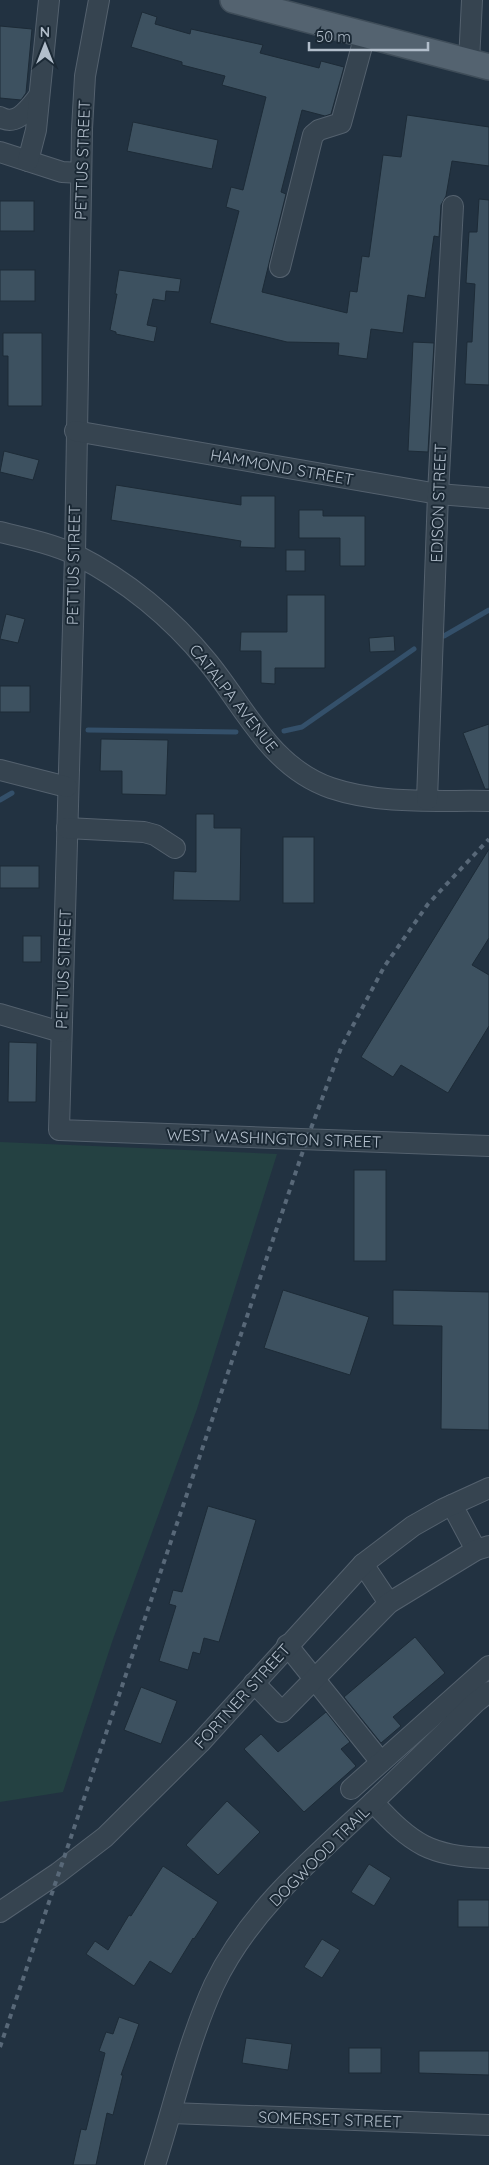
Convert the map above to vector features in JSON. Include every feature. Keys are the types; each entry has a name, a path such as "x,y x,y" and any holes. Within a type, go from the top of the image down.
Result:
{"main road":[{"path":"233,0 297,8 365,35 479,65"}],"street":[{"path":"28,161 36,130 49,0"},
{"name":"PETTUS STREET","path":"59,1130 74,554 81,173 85,76 99,0"},
{"path":"472,0 479,65"},
{"path":"280,266 313,135 319,130 341,123 365,35"},
{"path":"0,117 10,120 22,116 39,96"},
{"path":"0,152 62,172 81,173"},
{"name":"EDISON STREET","path":"427,800 438,494 453,206"},
{"name":"HAMMOND STREET","path":"75,431 438,494 489,498"},
{"name":"CATALPA AVENUE","path":"0,532 74,554 131,589 155,608 208,661 265,740 295,770 332,788 348,792 387,798 489,801"},
{"path":"0,770 67,787"},
{"path":"67,828 144,832 155,835 175,848"},
{"path":"0,1014 61,1032"},
{"name":"WEST WASHINGTON STREET","path":"59,1130 489,1146"},
{"name":"FORTNER STREET","path":"0,1912 58,1873 105,1837 200,1743 287,1645 363,1564 413,1526 489,1488"},
{"path":"254,1683 282,1712 389,1603 483,1548 452,1505"},
{"path":"363,1564 389,1603"},
{"path":"287,1645 382,1762"},
{"path":"351,1789 489,1666"},
{"name":"DOGWOOD TRAIL","path":"155,2165 193,2040 215,1984 239,1944 270,1903 300,1871 476,1702 489,1692"},
{"path":"373,1802 397,1828 417,1843 440,1853 489,1858"},
{"name":"SOMERSET STREET","path":"172,2113 489,2125"}],"green space":[{"path":"0,1142 277,1154 197,1409 112,1642 63,1792 0,1802"}],"building":[{"path":"142,12 157,17 155,24 190,34 191,29 263,45 260,53 319,68 321,61 344,67 331,114 325,116 302,110 281,192 286,194 262,292 347,313 350,291 357,292 362,256 369,257 383,155 401,157 407,115 489,127 489,166 452,161 446,196 441,205 439,237 434,236 425,298 408,295 403,333 371,329 367,359 338,355 339,343 287,342 210,323 239,211 226,207 231,187 243,190 266,97 222,85 225,76 182,65 182,62 131,47"},
{"path":"0,26 32,29 26,93 21,100 0,98"},
{"path":"133,122 218,140 212,169 127,151"},
{"path":"479,199 489,200 489,385 465,384 467,342 472,342 475,284 466,283 469,232 477,232"},
{"path":"0,201 34,201 34,231 0,231"},
{"path":"0,270 35,270 35,301 0,301"},
{"path":"119,270 181,279 179,292 166,291 165,301 153,299 147,325 157,327 154,342 116,334 116,332 110,330 117,294 115,294"},
{"path":"3,333 42,333 42,406 8,406 8,356 3,356"},
{"path":"413,342 434,343 428,452 408,451"},
{"path":"4,451 39,460 33,480 0,472"},
{"path":"116,485 241,505 241,496 275,496 275,548 240,547 241,541 111,520"},
{"path":"299,510 323,510 323,516 365,516 365,566 340,566 340,538 299,538"},
{"path":"286,550 305,550 305,571 286,571"},
{"path":"287,595 325,595 325,668 275,668 275,684 261,683 261,651 240,651 241,632 287,632"},
{"path":"6,614 25,619 18,643 0,639"},
{"path":"394,636 395,651 370,652 369,638"},
{"path":"0,686 30,686 30,712 0,712"},
{"path":"489,724 489,789 485,789 463,733"},
{"path":"101,739 168,740 166,795 122,794 122,771 100,771"},
{"path":"196,814 214,814 214,828 241,828 240,901 173,900 174,871 196,872"},
{"path":"283,837 314,837 314,903 283,903"},
{"path":"489,849 489,938 472,965 489,975 489,1026 448,1093 401,1065 393,1077 361,1057"},
{"path":"0,866 39,866 39,888 0,888"},
{"path":"23,936 41,936 41,962 23,962"},
{"path":"9,1042 37,1043 36,1102 8,1102"},
{"path":"354,1170 386,1170 386,1261 354,1261"},
{"path":"283,1290 369,1317 350,1375 264,1348"},
{"path":"393,1290 489,1292 489,1430 441,1429 442,1326 393,1325"},
{"path":"208,1506 256,1520 219,1642 204,1638 200,1654 193,1652 188,1670 159,1661 176,1606 169,1604 173,1590 182,1592"},
{"path":"415,1637 445,1673 393,1717 401,1726 381,1743 344,1697"},
{"path":"141,1687 177,1701 161,1744 124,1730"},
{"path":"326,1712 350,1742 341,1749 356,1766 304,1812 244,1749 261,1734 278,1752"},
{"path":"227,1801 260,1832 218,1875 186,1845"},
{"path":"369,1864 391,1878 374,1906 351,1892"},
{"path":"163,1866 218,1902 171,1974 150,1961 134,1986 86,1954 95,1941 108,1950 129,1915 131,1916"},
{"path":"458,1900 489,1900 489,1927 458,1927"},
{"path":"322,1939 340,1950 322,1978 304,1967"},
{"path":"119,2017 139,2024 121,2075 123,2075 113,2115 107,2113 96,2165 73,2165 81,2129 86,2130 105,2053 99,2051 106,2032 113,2034"},
{"path":"246,2038 292,2044 288,2070 242,2063"},
{"path":"349,2048 381,2048 381,2073 349,2073"},
{"path":"419,2051 489,2051 489,2075 419,2073"}],"waterway":[{"path":"444,636 489,610"},
{"path":"284,731 302,727 414,649"},
{"path":"88,730 236,732"},
{"path":"0,800 12,793"}],"railway":[{"path":"0,2047 307,1139 341,1048 384,967 428,904 489,839"}]}
